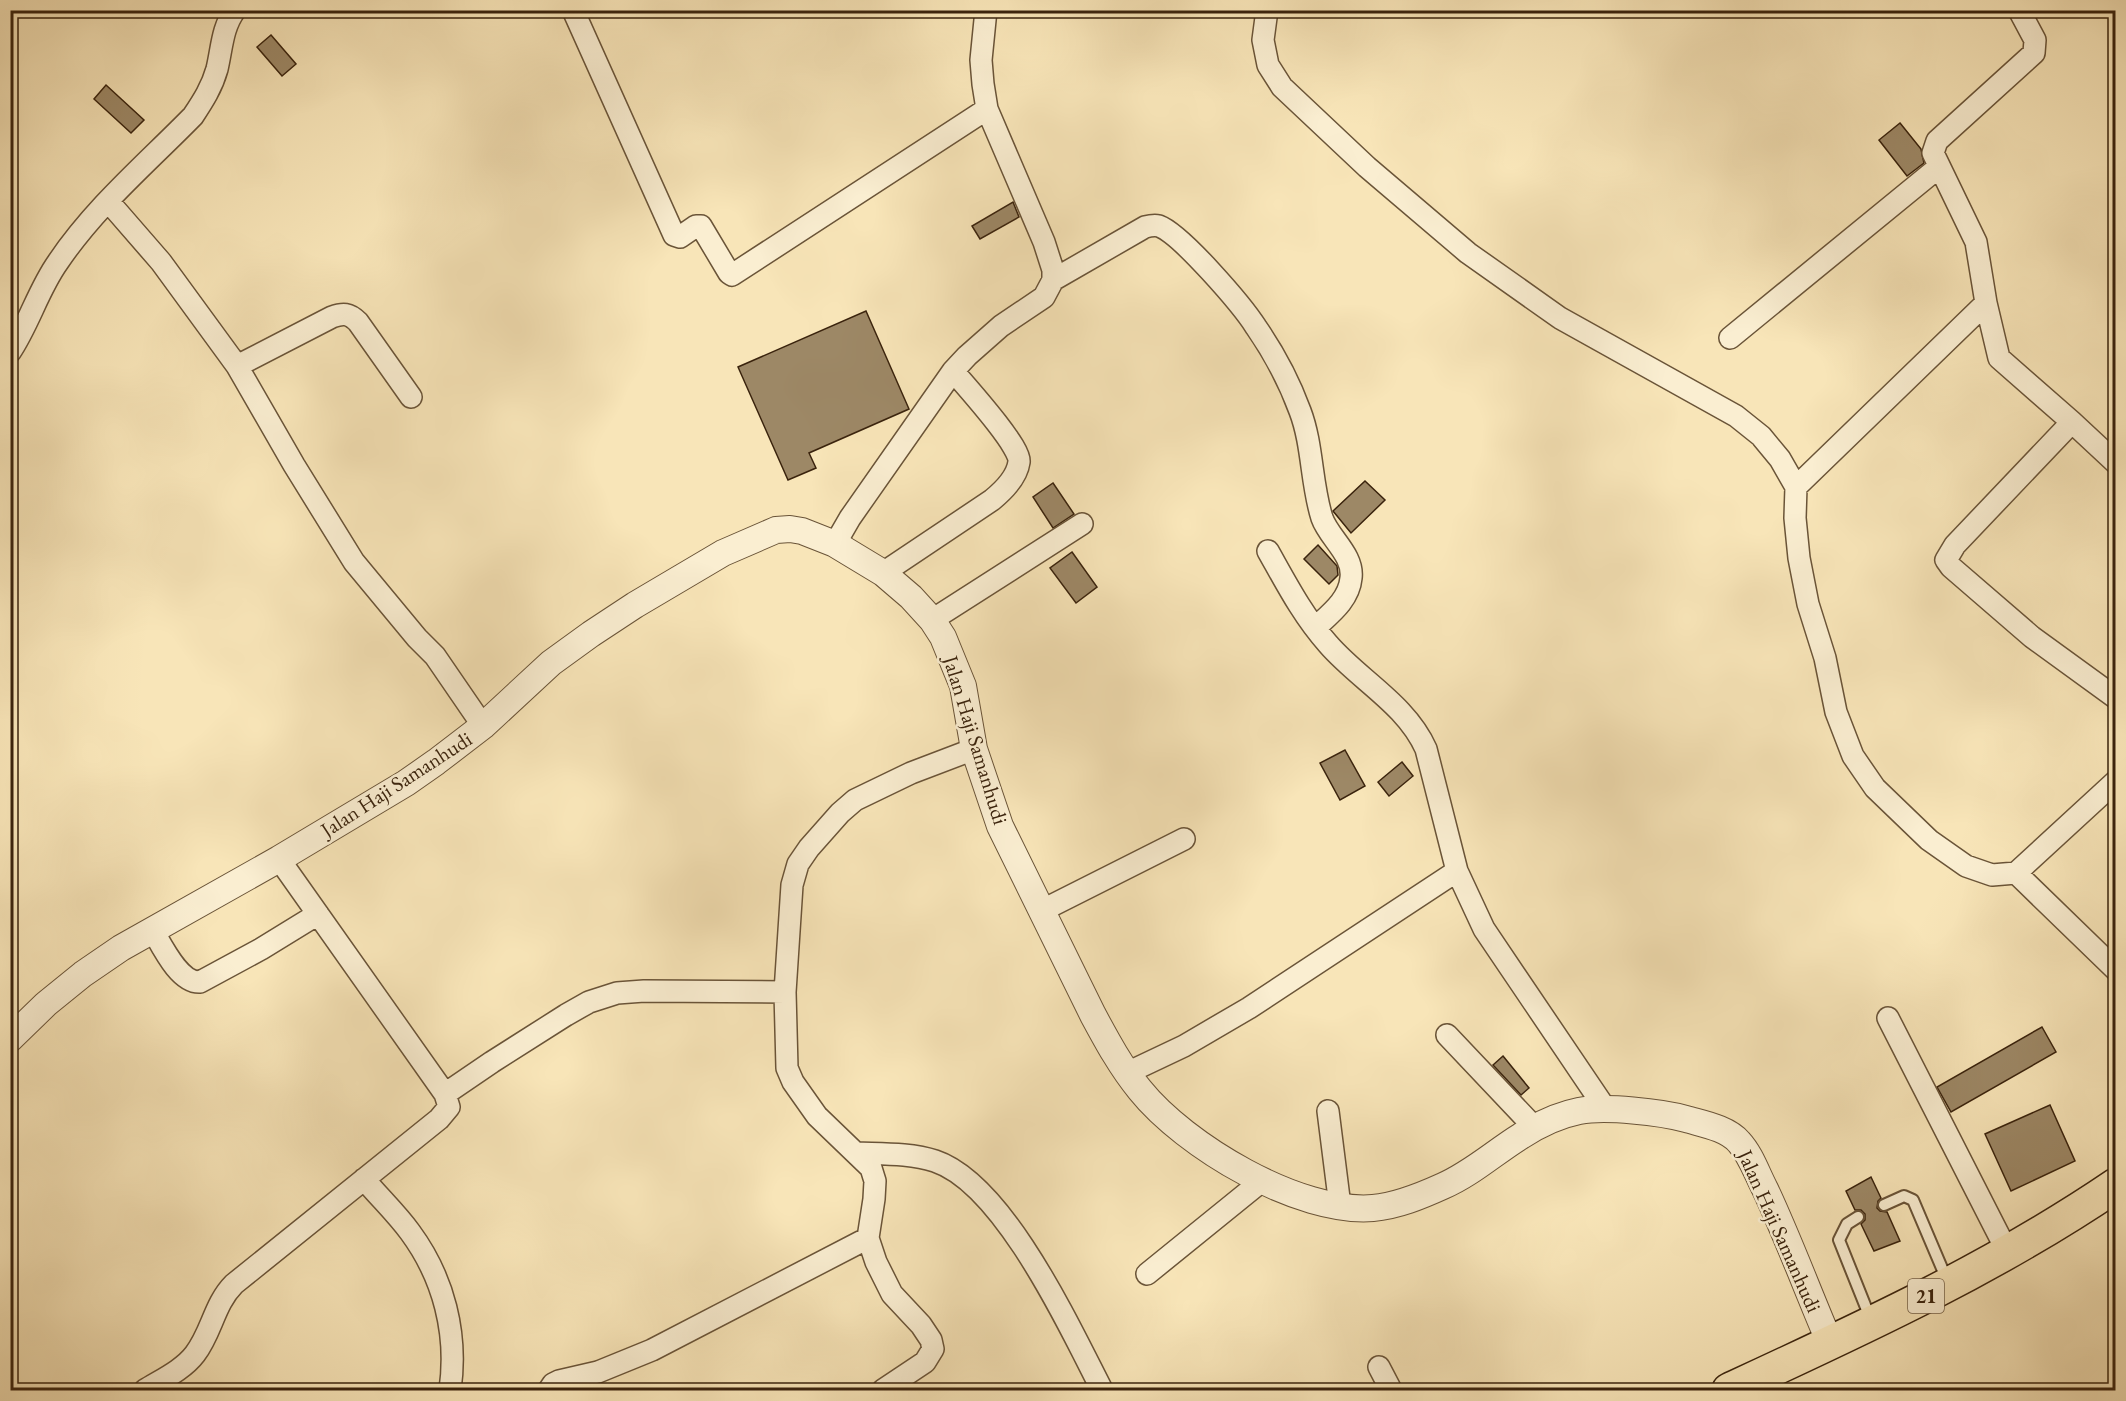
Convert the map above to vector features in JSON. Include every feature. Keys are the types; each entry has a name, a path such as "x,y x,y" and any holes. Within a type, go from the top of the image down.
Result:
{"highway":[{"name":"21","path":"1729,1390 1949,1285 2008,1253 2115,1185"}],"street":[{"path":"10,352 21,336 56,264 83,227 193,116 207,95 216,71 225,27 235,10"},
{"path":"573,10 675,235 680,237 696,226 701,226 732,275 987,109"},
{"path":"835,543 953,371 1001,326 1044,297 1053,280 1053,270 1044,242 987,109 981,60 986,10"},
{"path":"1267,10 1263,40 1268,65 1282,87 1367,167 1468,253 1560,318 1736,416 1761,436 1780,459 1796,487 1795,518 1799,558 1808,604 1825,658 1836,712 1853,756 1875,788 1929,840 1966,866 1992,875 2016,873 2115,781"},
{"path":"2019,10 2035,40 2034,53 1937,141 1933,153 1976,242 1986,303 1999,358 2115,463"},
{"path":"1730,338 1939,167"},
{"path":"108,201 161,262 237,366 294,465 354,561 397,615 435,656 483,726"},
{"path":"1053,280 1145,227 1159,226 1183,243 1197,257 1256,325 1282,370 1301,413 1323,520 1351,566 1352,577 1348,592 1336,608 1315,628"},
{"path":"1796,487 1986,303"},
{"path":"237,366 332,317 348,314 358,322 411,397"},
{"path":"883,573 992,500 1011,480 1019,462 1018,452 1006,434 953,371"},
{"path":"2072,422 1955,545 1946,560 1951,567 2032,637 2115,698"},
{"path":"932,620 1082,524"},
{"name":"Jalan Haji Samanhudi","path":"10,1039 46,1004 83,974 152,930 279,859 406,783 483,726 551,663 635,605 723,553 776,530 790,529 835,543 883,573 911,597 932,620 943,637 963,686 974,749 1000,826 1093,1015 1127,1073 1158,1110 1180,1129 1200,1144 1263,1180 1299,1196 1340,1206 1373,1208 1404,1202 1435,1190 1535,1128 1562,1116 1582,1111 1639,1111 1678,1116 1713,1127 1739,1142 1751,1161 1769,1197 1830,1342"},
{"path":"1268,551 1296,602 1315,628 1344,661 1402,713 1421,738 1426,749 1458,871 1484,929 1607,1111"},
{"path":"883,1390 925,1362 933,1349 931,1340 892,1294 884,1281 868,1239 874,1199 871,1168 817,1116 793,1082 788,1068 785,992 792,885 798,864 809,848 840,813 855,800 891,782 974,749"},
{"path":"1043,910 1184,838"},
{"path":"145,1390 193,1357 205,1338 220,1303 234,1284 444,1114 449,1104 446,1094 279,859"},
{"path":"1127,1073 1184,1046 1249,1008 1458,871"},
{"path":"2016,873 2115,970"},
{"path":"152,930 180,973 193,983 200,982 261,949 318,914"},
{"path":"446,1094 566,1015 589,1002 617,993 644,991 785,992"},
{"path":"1888,1018 2008,1253"},
{"path":"1447,1035 1535,1128"},
{"path":"1328,1111 1340,1206"},
{"path":"857,1153 935,1161 956,1172 978,1190 1006,1222 1034,1264 1059,1306 1102,1390"},
{"path":"364,1179 410,1231 438,1281 448,1310 452,1339 450,1390"},
{"path":"1148,1274 1263,1180"},
{"path":"549,1390 559,1381 598,1372 652,1350 868,1239"},
{"path":"1379,1367 1392,1390"}],"lane":[{"path":"1884,1205 1904,1196 1913,1200 1949,1285"},
{"path":"1858,1217 1847,1224 1839,1240 1872,1323"}],"building":[{"path":"271,35 296,64 282,76 257,47"},
{"path":"106,85 144,120 131,133 94,99"},
{"path":"1900,123 1921,149 1924,163 1907,176 1879,140"},
{"path":"1013,202 1019,217 980,239 972,226"},
{"path":"866,311 909,409 809,453 816,468 788,480 738,367"},
{"path":"1365,481 1385,500 1351,533 1333,511"},
{"path":"1053,483 1074,514 1053,528 1033,497"},
{"path":"1318,545 1337,566 1338,575 1329,584 1304,559"},
{"path":"1072,552 1097,587 1076,603 1050,568"},
{"path":"1345,750 1365,786 1340,800 1320,763"},
{"path":"1402,762 1413,776 1389,796 1378,782"},
{"path":"2042,1027 2056,1052 1951,1112 1937,1087"},
{"path":"1503,1056 1529,1088 1521,1095 1493,1065"},
{"path":"2050,1105 2075,1161 2011,1191 1985,1134"},
{"path":"1871,1177 1881,1198 1877,1208 1887,1212 1900,1241 1874,1251 1861,1224 1865,1220 1865,1214 1861,1210 1855,1210 1846,1191"}]}
